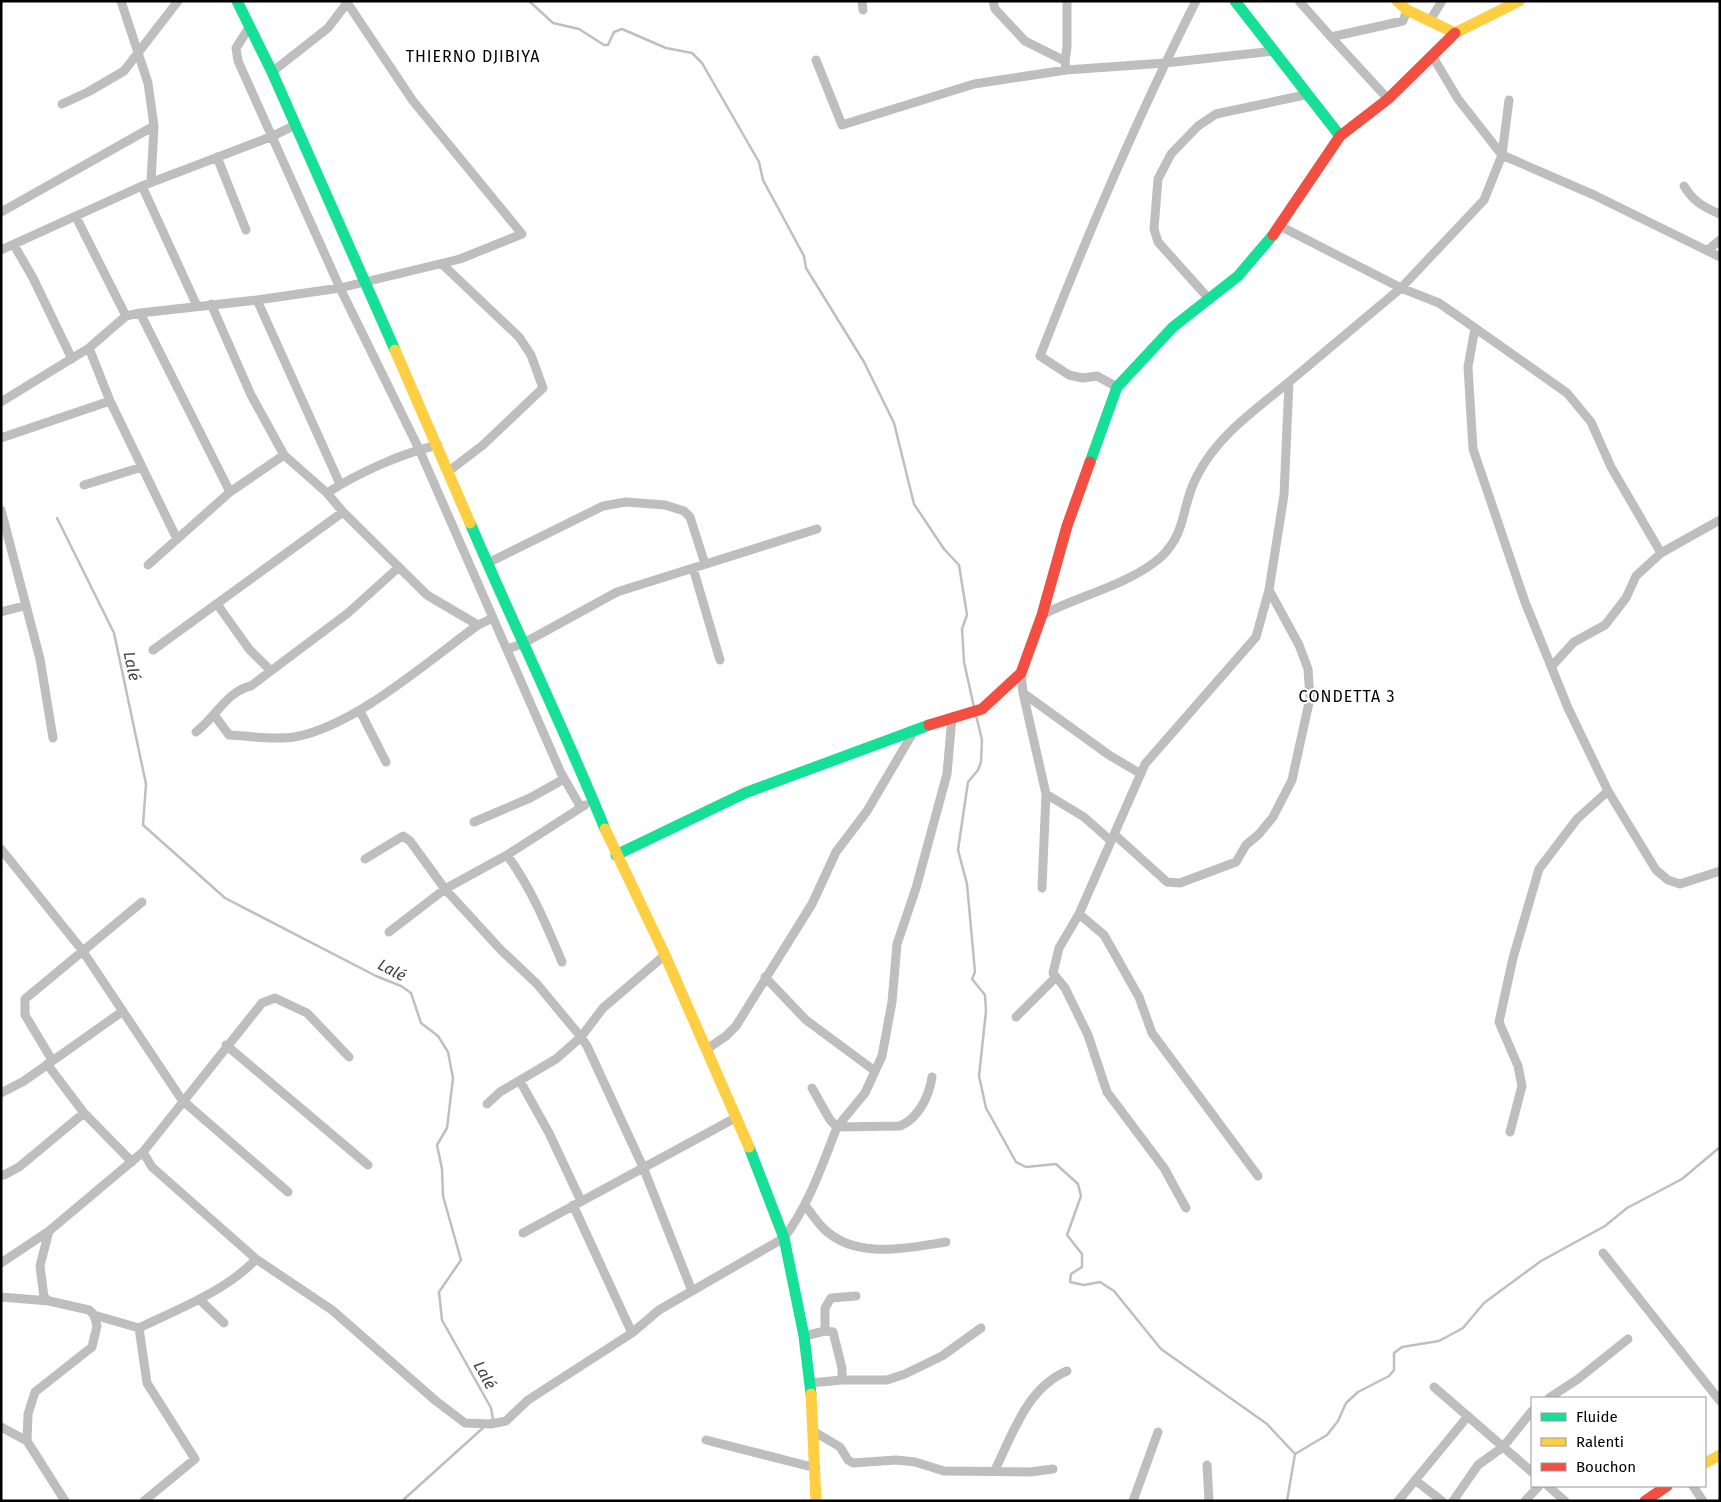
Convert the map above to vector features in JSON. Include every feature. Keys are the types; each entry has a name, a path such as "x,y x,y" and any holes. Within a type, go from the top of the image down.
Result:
{"main road":[{"path":"237,1 272,72 366,282 438,445 522,644 595,802 616,856 665,955 707,1049 737,1117 784,1238 804,1336 810,1383 816,1468 816,1501"},
{"path":"1235,1 1275,51 1305,95 1340,136"},
{"path":"1397,1 1407,10 1455,33"},
{"path":"616,856 745,793 952,717 976,711 1021,673 1042,615 1067,526 1117,387 1173,326 1210,300 1238,276 1280,226 1340,136 1388,99 1434,57 1455,33 1519,1"},
{"path":"1706,1462 1720,1455"},
{"path":"1645,1501 1666,1487"}],"street":[{"path":"121,1 148,83 154,126 151,182"},
{"path":"62,104 88,92 124,71 178,1"},
{"path":"993,1 995,9 1025,41 1065,65"},
{"path":"1065,65 1067,1"},
{"path":"1117,387 1097,376 1083,378 1070,375 1040,356 1077,261 1165,63 1196,1"},
{"path":"1299,1 1388,99"},
{"path":"1429,22 1442,1"},
{"path":"1,402 89,348 126,316 340,288 442,264 522,234 413,101 347,2 328,28 272,72"},
{"path":"1331,37 1403,21 1407,10"},
{"path":"250,26 236,48 238,61 340,288 419,449 562,776 580,806"},
{"path":"816,60 842,125 974,84 1065,65 1165,63 1275,51"},
{"path":"1434,57 1458,100 1502,155 1720,257"},
{"path":"1210,300 1158,242 1154,229 1158,179 1171,154 1198,126 1216,114 1305,95"},
{"path":"1042,615 1063,604 1108,587 1160,557 1180,533 1188,496 1197,476 1216,444 1401,288 1484,200 1502,155 1509,100"},
{"path":"1,250 151,182 273,136 295,125"},
{"path":"1,212 154,126"},
{"path":"217,157 246,230"},
{"path":"142,186 197,306"},
{"path":"1684,186 1691,198 1705,208 1720,214"},
{"path":"76,217 126,316"},
{"path":"1280,226 1401,288 1439,303 1567,393 1591,422 1612,467 1661,553"},
{"path":"1708,250 1720,240"},
{"path":"14,245 34,278 72,359"},
{"path":"442,264 519,338 531,355 543,388 483,445 449,471"},
{"path":"257,300 340,484"},
{"path":"211,304 251,395 284,455 328,493 344,512 427,595 478,625"},
{"path":"140,313 230,492"},
{"path":"1475,328 1468,367 1473,449 1525,602 1568,708 1608,792 1656,870 1668,880 1680,884 1720,871"},
{"path":"89,348 110,401 177,539"},
{"path":"1186,1208 1164,1168 1107,1092 1088,1035 1065,988 1055,978 1053,973 1060,948 1078,914 1145,764 1256,637 1268,590 1284,496 1289,382"},
{"path":"1,438 110,401"},
{"path":"328,493 340,484 419,449 438,445"},
{"path":"148,565 230,492 284,455"},
{"path":"84,485 142,467"},
{"path":"488,563 602,506 626,502 665,505 684,511 690,517 705,564"},
{"path":"1,510 24,606 40,659 53,738"},
{"path":"154,650 344,512"},
{"path":"1552,666 1574,642 1605,625 1626,598 1636,576 1661,553 1720,520"},
{"path":"507,649 522,644 616,592 817,528"},
{"path":"196,732 215,716 235,692 251,686 272,671 348,613 399,567"},
{"path":"693,568 720,660"},
{"path":"1046,794 1084,817 1113,838 1167,882 1180,883 1236,862 1246,845 1273,818 1292,780 1310,698 1308,669 1299,645 1268,590"},
{"path":"217,604 249,649 272,671"},
{"path":"1,612 24,606"},
{"path":"215,716 229,736 293,737 360,711 478,625 493,618"},
{"path":"1021,673 1023,693 1046,794 1042,888"},
{"path":"1023,693 1109,755 1141,774"},
{"path":"360,711 386,762"},
{"path":"143,1152 152,1167 256,1259 332,1310 436,1401 465,1423 487,1424 506,1421 528,1400 632,1333 659,1310 784,1238 805,1205 837,1127 865,1093 882,1056 892,1002 897,944 916,888 947,774 952,717"},
{"path":"707,1049 726,1036 736,1026 812,904 836,852 867,811 914,732"},
{"path":"474,822 530,798 578,763"},
{"path":"1510,1132 1522,1086 1518,1066 1499,1022 1513,958 1539,869 1577,819 1608,792"},
{"path":"389,932 445,889 506,854 580,806 595,802"},
{"path":"366,859 403,836 410,841 445,889 500,949 537,984 581,1037 587,1046 643,1167 692,1291"},
{"path":"1,849 82,950 182,1100 288,1192"},
{"path":"506,854 521,874 562,962"},
{"path":"132,1162 84,1113 49,1062 24,1015 25,999 142,902"},
{"path":"1078,914 1104,935 1139,997 1152,1033 1258,1176"},
{"path":"487,1104 500,1092 556,1059 581,1037 603,1008 665,955"},
{"path":"765,977 806,1020 875,1071"},
{"path":"1016,1017 1055,978"},
{"path":"1,1262 49,1231 143,1152 182,1100 262,1002 275,998 307,1013 349,1057"},
{"path":"1,1093 24,1081 123,1011"},
{"path":"226,1045 368,1165"},
{"path":"812,1088 830,1120 837,1127 900,1126 909,1122 930,1092 932,1077"},
{"path":"520,1081 549,1133 632,1333"},
{"path":"4,1174 19,1167 84,1113"},
{"path":"522,1233 737,1117"},
{"path":"805,1205 824,1229 850,1245 897,1250 946,1242"},
{"path":"49,1231 40,1266 44,1297 49,1301"},
{"path":"1603,1253 1720,1401"},
{"path":"1,1297 49,1301 88,1310 94,1315 139,1328 199,1299 248,1268 256,1259"},
{"path":"825,1331 825,1308 831,1298 856,1296"},
{"path":"199,1299 224,1324"},
{"path":"27,1441 28,1414 35,1392 92,1347 97,1326 94,1315"},
{"path":"139,1328 147,1383 195,1459 144,1501"},
{"path":"810,1383 842,1380 887,1380 905,1374 942,1356 981,1328"},
{"path":"804,1336 825,1331 833,1332 842,1368 842,1380"},
{"path":"1551,1397 1578,1379 1628,1339"},
{"path":"995,1470 1033,1395 1052,1377 1067,1371"},
{"path":"1434,1387 1531,1471"},
{"path":"1453,1501 1478,1465 1503,1447 1531,1412"},
{"path":"1398,1501 1468,1416"},
{"path":"1,1428 27,1441 65,1501"},
{"path":"813,1430 840,1447 848,1460 853,1463 896,1460 916,1462 944,1471 995,1470 1030,1472 1053,1469"},
{"path":"1133,1501 1158,1432"},
{"path":"706,1440 816,1468"},
{"path":"1207,1465 1210,1501"},
{"path":"1414,1480 1442,1501"},
{"path":"1525,1501 1538,1487"},
{"path":"1549,1487 1565,1501"},
{"path":"1694,1487 1703,1501"}],"waterway":[{"path":"529,1 553,23 579,29 604,45 608,45 614,32 622,29 666,48 692,53 702,63 759,162 763,180 804,256 806,268 864,362 894,423 914,504 944,549 959,565 967,615 962,629 964,662 974,707"},
{"name":"Lalé","path":"57,518 114,633 146,784 143,825 225,898 376,976 401,986 411,993 421,1023 438,1036 448,1052 453,1078 447,1128 437,1145 442,1169 443,1196 461,1260 439,1292 442,1320 491,1408 493,1419 489,1421"},
{"path":"976,715 982,740 981,762 978,770 968,782 958,850 967,884 975,972 972,979 985,995 986,1011 979,1076 986,1108 1016,1162 1026,1167 1056,1164 1078,1184 1081,1196 1067,1235 1082,1254 1082,1267 1071,1274 1070,1282 1084,1285 1100,1282 1114,1291 1161,1349 1267,1424 1295,1454"},
{"path":"1287,1501 1295,1454 1327,1435 1338,1421 1346,1403 1358,1392 1389,1376 1394,1370 1394,1353 1402,1347 1439,1341 1463,1328 1484,1303 1541,1261 1605,1226 1627,1208 1682,1179 1720,1147"},
{"name":"Lalé","path":"402,1501 484,1427"}],"traffic: fast":[{"path":"237,1 272,72 395,350"},
{"path":"1235,1 1340,136"},
{"path":"1090,462 1117,387 1173,327 1238,276 1273,235"},
{"path":"470,523 605,829"},
{"path":"616,855 745,793 929,725"},
{"path":"749,1147 784,1238 804,1336 811,1394"}],"traffic: slow":[{"path":"1397,1 1407,10 1455,33 1519,1"},
{"path":"395,350 470,523"},
{"path":"605,829 665,955 749,1147"},
{"path":"811,1394 816,1501"},
{"path":"1706,1462 1720,1455"}],"traffic: jam":[{"path":"1273,235 1340,136 1388,99 1455,33"},
{"path":"929,725 982,709 1021,673 1042,615 1067,526 1090,462"},
{"path":"1645,1501 1666,1487"}],"district":[{"name":"THIERNO DJIBIYA","path":"473,56"},
{"name":"СONDETTA 3","path":"1347,696"}]}
